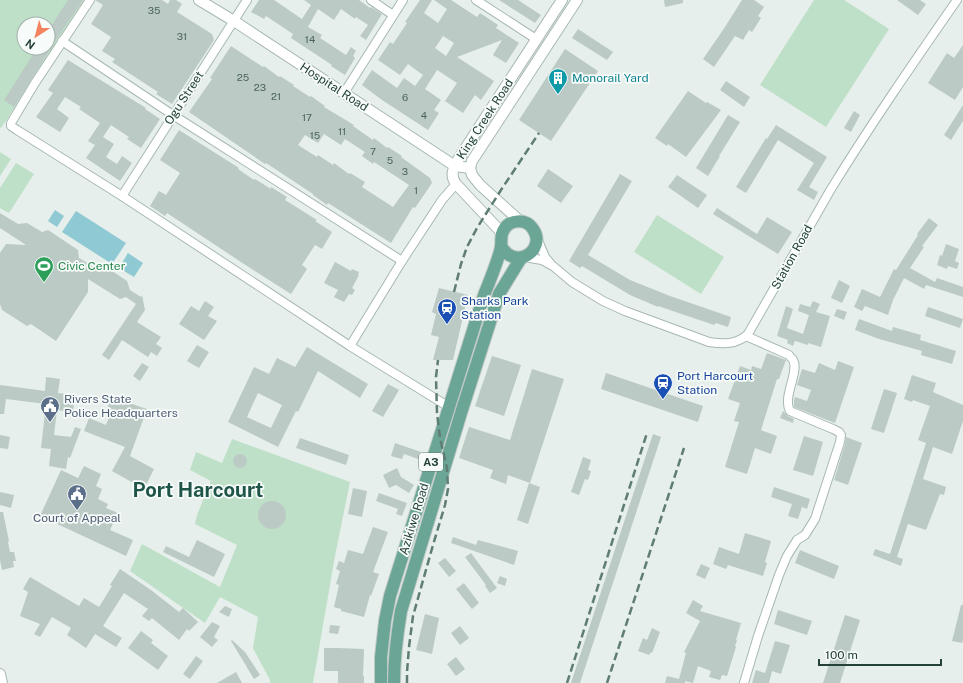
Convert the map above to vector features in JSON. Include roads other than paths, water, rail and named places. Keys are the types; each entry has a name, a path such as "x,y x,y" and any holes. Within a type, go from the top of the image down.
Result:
{"main road":[{"path":"502,233 507,225 521,222 528,224 533,229 536,236"},
{"name":"A3","path":"501,246 500,238 502,233"},
{"name":"A3","path":"522,257 530,254 534,249 536,244 536,236"},
{"path":"501,246 509,255 522,257"},
{"name":"Azikiwe Road","path":"381,683 381,657 385,621 390,596 484,295 501,246"},
{"name":"Azikiwe Road","path":"394,683 396,637 404,598 499,294 522,257"}],"street":[{"path":"90,0 35,83 11,123 11,126 122,196 350,346 449,407"},
{"name":"Hospital Road","path":"199,0 234,21 455,166 470,168"},
{"name":"Ogu Street","path":"122,196 247,0"},
{"path":"371,0 393,15"},
{"path":"344,93 402,0"},
{"path":"476,0 536,40"},
{"name":"King Creek Road","path":"456,184 453,180 452,174 463,151 562,0"},
{"name":"King Creek Road","path":"521,222 480,185 472,176 470,168 472,161 577,0"},
{"name":"Station Road","path":"746,336 850,159 907,72 957,0"},
{"path":"62,41 173,115 402,260"},
{"path":"350,346 402,260 442,200 456,184 502,233"},
{"path":"536,236 546,257 553,266"},
{"path":"522,257 542,260 553,266 572,282 603,301 625,311 695,337 709,342 723,344 736,342 746,336 789,355 794,360 795,367 788,399 788,408 790,411 839,432 841,435 815,519 805,535 797,540 787,556 779,575 744,683"},
{"path":"0,674 2,683"}],"water":[{"path":"55,210 64,216 57,227 48,221"},
{"path":"76,211 126,243 112,264 62,232"},
{"path":"128,253 143,263 134,277 119,268"}],"railway":[{"path":"454,292 467,247 477,228 539,133"},
{"path":"407,683 409,647 413,616 445,505 448,489 447,468 440,438 437,413 436,377 438,360"},
{"path":"567,683 647,433"},
{"path":"607,683 684,448"}],"place":[{"name":"Monorail Yard","path":"558,95"},
{"name":"Civic Center","path":"44,283"},
{"name":"Sharks Park Station","path":"447,325"},
{"name":"Port Harcourt Station","path":"663,400"},
{"name":"Rivers State Police Headquarters","path":"50,423"},
{"name":"Court of Appeal","path":"77,511"}],"district":[{"name":"Port Harcourt","path":"198,490"}]}
